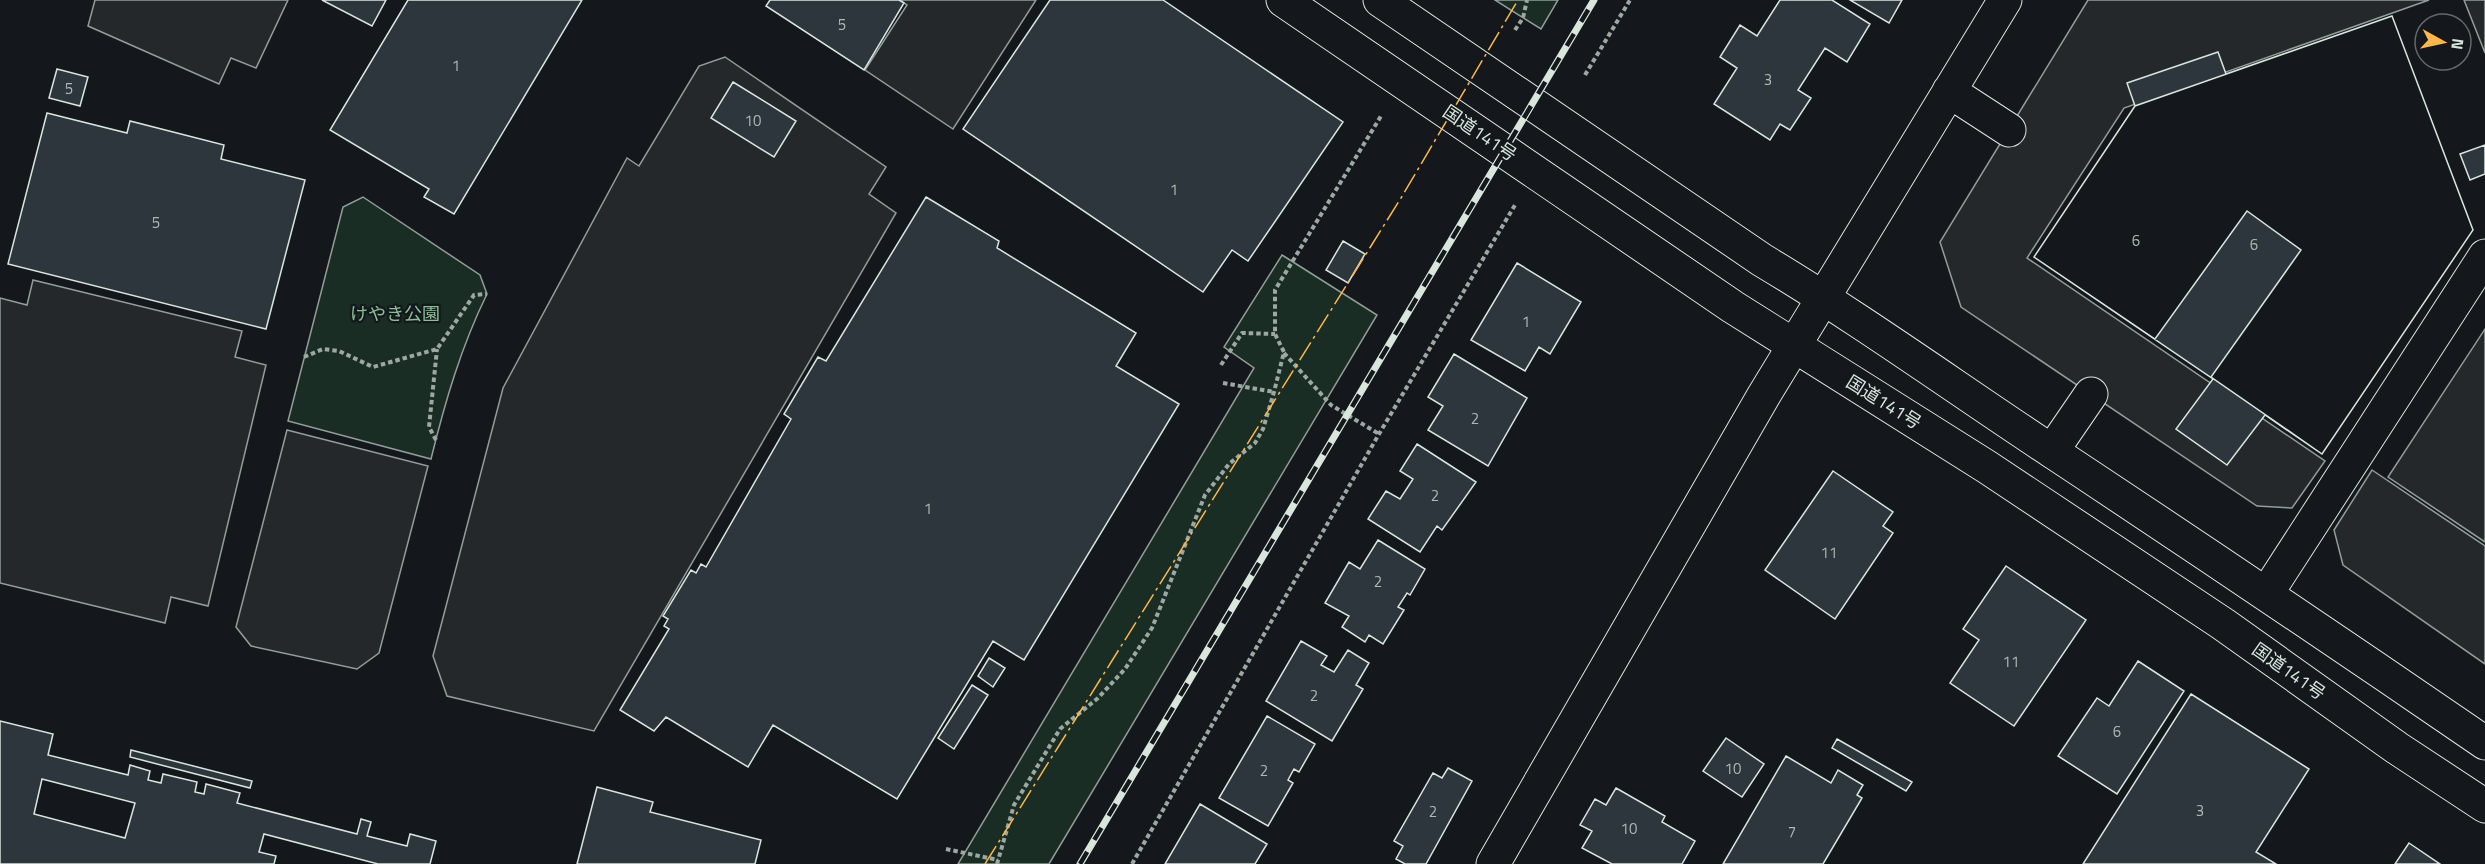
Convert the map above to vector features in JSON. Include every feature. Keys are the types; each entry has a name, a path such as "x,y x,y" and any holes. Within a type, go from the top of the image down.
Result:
{"main road":[{"name":"国道141号","path":"1283,0 1795,346 1987,467 2223,624 2397,748 2485,806"},
{"path":"1380,0 1762,260 1825,298 2267,593 2485,743"},
{"path":"1493,864 1758,405 2005,0"},
{"path":"1949,91 2009,130"},
{"path":"2267,593 2485,256"},
{"path":"2052,451 2091,394"}],"path":[{"path":"1515,30 1523,18 1527,0"},
{"path":"1585,75 1630,0"},
{"path":"1379,434 1331,405 1284,352 1275,334 1275,290 1381,117"},
{"path":"1132,864 1379,434 1515,205"},
{"path":"436,440 429,427 437,349 474,295 487,294"},
{"path":"1221,365 1242,333 1275,334"},
{"path":"304,357 323,349 339,351 373,367 437,349"},
{"path":"946,849 998,862 1014,805 1060,729 1098,698 1125,669 1152,628 1205,495 1229,464 1255,444 1263,429 1284,352"},
{"path":"1223,383 1274,392"}],"green space":[{"path":"1495,0 1558,0 1541,29"},
{"name":"けやき公園","path":"363,197 480,275 487,294 469,334 455,375 431,459 288,421 343,207"},
{"path":"1282,255 1377,315 1049,864 958,864 1254,368 1224,347"}],"shaded area":[{"path":"95,0 288,0 256,68 231,58 219,84 88,26"},
{"path":"900,0 1036,0 953,129 865,70 907,5"},
{"path":"2088,0 2429,0 2124,108 2027,258 2325,461 2292,508 2257,506 1961,307 1940,242"},
{"path":"2464,0 2485,0 2485,53 2473,23 2473,12 2469,12"},
{"path":"725,57 886,167 869,194 896,213 594,731 447,696 433,656 503,388 627,158 639,166 699,66"},
{"path":"33,280 242,331 235,357 266,365 208,606 171,597 165,623 0,583 0,298 27,305"},
{"path":"2485,329 2485,542 2388,477"},
{"path":"287,430 428,466 379,653 357,669 251,646 236,627"},
{"path":"2372,470 2485,546 2485,664 2343,565 2334,530"}],"building":[{"path":"322,0 386,0 372,26"},
{"path":"408,0 582,0 454,214 424,197 429,189 330,130"},
{"path":"770,0 899,0 904,3 864,70 766,6"},
{"path":"1050,0 1163,0 1343,122 1248,261 1232,250 1203,292 963,129"},
{"path":"1780,0 1832,0 1870,24 1847,62 1825,48 1798,90 1811,98 1790,130 1780,124 1770,140 1714,104 1737,68 1720,57 1740,25 1757,36"},
{"path":"1850,0 1902,0 1889,23"},
{"path":"2392,16 2473,230 2322,454 2265,415 2227,465 2176,429 2213,379 2034,257 2135,106 2127,83 2218,52 2226,74"},
{"path":"2392,16 2473,230 2322,454 2211,377 2301,250 2247,211 2155,339 2034,257 2135,106"},
{"path":"57,69 88,77 80,106 49,98"},
{"path":"733,82 796,121 774,157 711,118"},
{"path":"47,113 127,133 130,121 224,145 221,159 305,180 266,329 8,264"},
{"path":"2485,145 2485,174 2470,180 2460,154"},
{"path":"926,197 999,241 997,248 1136,333 1116,366 1179,404 1024,660 993,641 897,799 773,725 748,767 666,717 654,731 620,710 669,629 664,626 668,619 663,616 691,570 696,573 701,564 706,567 791,419 784,414 818,357 826,361"},
{"path":"1343,241 1365,254 1348,283 1326,270"},
{"path":"1517,263 1581,302 1550,354 1539,347 1525,371 1471,340"},
{"path":"1454,354 1527,398 1488,466 1428,430 1443,406 1428,397"},
{"path":"1417,444 1476,482 1442,530 1437,526 1420,552 1368,519 1386,491 1400,499 1413,479 1400,471"},
{"path":"1833,471 1893,512 1883,526 1893,533 1835,619 1765,570"},
{"path":"1378,540 1425,569 1410,595 1407,593 1398,607 1404,610 1383,644 1369,635 1365,642 1342,627 1349,616 1325,603 1349,562 1360,569"},
{"path":"2006,566 2086,620 2014,726 1950,683 1979,640 1963,629"},
{"path":"1301,641 1327,656 1321,665 1334,672 1348,650 1369,663 1356,685 1363,689 1332,741 1266,701"},
{"path":"989,658 1005,668 993,687 978,676"},
{"path":"2138,661 2184,691 2117,794 2058,756 2097,698 2109,706"},
{"path":"972,685 988,695 954,749 938,738"},
{"path":"2191,694 2309,769 2256,852 2276,864 2083,864"},
{"path":"1267,716 1315,744 1299,772 1294,769 1288,780 1293,783 1268,826 1219,798"},
{"path":"0,721 53,734 48,755 128,775 130,765 150,771 148,780 161,783 163,774 197,782 195,792 204,794 206,784 240,793 237,803 357,834 361,819 371,822 367,836 407,846 410,834 436,841 430,864 378,864 264,834 259,852 276,856 274,864 0,864","holes":["42,779 135,803 125,838 34,814"]},
{"path":"1726,738 1764,764 1742,797 1703,771"},
{"path":"1837,739 1912,782 1906,791 1832,748"},
{"path":"131,750 252,781 250,788 130,757"},
{"path":"1786,756 1831,783 1838,770 1863,785 1857,795 1862,798 1823,864 1723,864"},
{"path":"1448,768 1472,781 1426,864 1405,864 1396,859 1403,846 1394,841 1433,773 1442,778"},
{"path":"597,787 653,802 650,812 761,840 755,864 577,864"},
{"path":"1616,788 1665,816 1662,822 1695,841 1682,864 1612,864 1582,848 1592,831 1580,825 1595,799 1606,805"},
{"path":"1200,804 1267,844 1255,864 1165,864"},
{"path":"2409,843 2440,864 2395,864"}],"railway":[{"path":"1080,864 1594,0"}],"power":[{"path":"985,864 1401,198 1518,0"}]}
